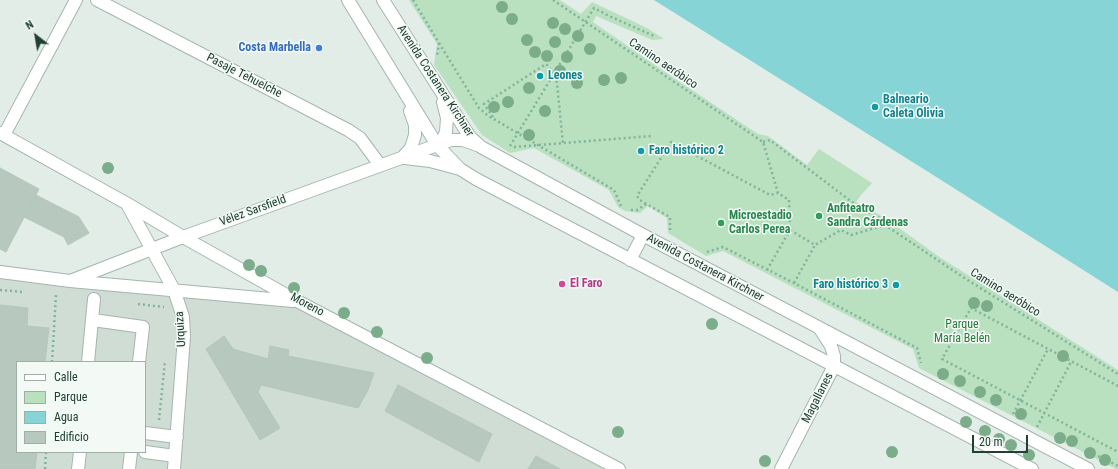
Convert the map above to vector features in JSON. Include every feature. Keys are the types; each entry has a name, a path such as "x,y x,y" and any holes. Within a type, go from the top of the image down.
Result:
{"street":[{"path":"2,134 76,0"},
{"name":"Pasaje Tehuelche","path":"97,0 348,130 360,138 380,165"},
{"path":"348,0 437,145 460,168 476,179 1032,469"},
{"name":"Avenida Costanera Kirchner","path":"383,0 441,93 470,136 481,147 643,235 1088,469"},
{"path":"402,158 411,148 416,135 415,124 403,91"},
{"path":"437,145 442,141 446,132 447,118 441,93"},
{"name":"Moreno","path":"2,134 299,302 619,469"},
{"name":"Vélez Sarsfield","path":"70,281 183,237 451,140 463,140 481,147"},
{"path":"402,158 430,161 460,168"},
{"name":"Urquiza","path":"126,203 174,290 183,317 184,337 174,469"},
{"path":"630,260 643,235"},
{"name":"Vélez Sarsfield","path":"0,272 70,281 299,302"},
{"path":"88,361 94,299"},
{"path":"92,320 143,327 139,361"},
{"name":"Magallanes","path":"781,469 834,366 834,356 831,346 818,327"},
{"path":"146,433 177,437"},
{"path":"146,452 175,456"},
{"path":"78,469 80,453"},
{"path":"129,469 131,453"}],"path":[{"path":"413,0 479,108 487,115 614,190 621,206"},
{"name":"Camino aeróbico","path":"553,0 763,142 770,140 852,202 881,219 885,225 966,279 1118,374"},
{"path":"651,136 508,148 519,134 594,8 654,36"},
{"path":"436,63 439,43"},
{"path":"494,119 484,104 546,64 555,74 557,83 563,144"},
{"path":"675,235 670,232 670,217 646,204 637,196 671,142 770,195 778,193"},
{"path":"763,142 778,193 789,200 790,230 767,270"},
{"path":"628,210 637,210 646,204"},
{"path":"794,283 816,245 841,230 851,235 885,225"},
{"path":"790,230 816,245"},
{"path":"704,253 723,247 794,283 917,348 921,365"},
{"path":"0,290 24,292"},
{"path":"48,294 56,295 52,361"},
{"path":"1118,386 971,308 942,360 1118,452"},
{"path":"1006,426 1048,350"},
{"path":"1031,439 1071,362"},
{"path":"1007,409 1020,416"},
{"path":"1032,422 1038,425"},
{"path":"45,469 46,453"},
{"path":"1091,453 1118,466"}],"shaded area":[{"path":"0,272 299,302 619,469 0,469"}],"green space":[{"name":"Parque María Belén","path":"409,0 560,0 581,14 592,2 647,28 664,39 652,40 596,16 593,22 758,134 768,136 807,165 819,149 872,183 856,202 885,218 941,258 1118,370 1118,469 919,368 913,349 723,251 706,256 668,233 667,218 648,206 640,213 625,211 618,207 609,190 534,148 510,153 482,135 434,65 437,44"}],"water":[{"path":"654,0 1118,0 1118,292 930,173"}],"building":[{"path":"0,168 39,189 6,252 0,249"},
{"path":"36,195 79,217 89,233 68,245 64,237 24,217"},
{"path":"0,305 28,308 27,326 49,328 45,361 16,361 16,453 37,453 35,469 0,469"},
{"path":"224,336 233,349 268,359 270,346 289,350 288,356 374,373 368,390 358,408 261,385 258,392 280,428 260,440 206,349"},
{"path":"398,385 492,434 479,462 385,411"},
{"path":"536,456 560,469 528,469"}],"place":[{"name":"Costa Marbella","path":"319,48"},
{"name":"Leones","path":"540,76"},
{"name":"Balneario Caleta Olivia","path":"875,107"},
{"name":"Faro histórico 2","path":"641,151"},
{"name":"Anfiteatro Sandra Cárdenas","path":"819,216"},
{"name":"Microestadio Carlos Perea","path":"721,223"},
{"name":"El Faro","path":"562,284"},
{"name":"Faro histórico 3","path":"896,285"}]}
